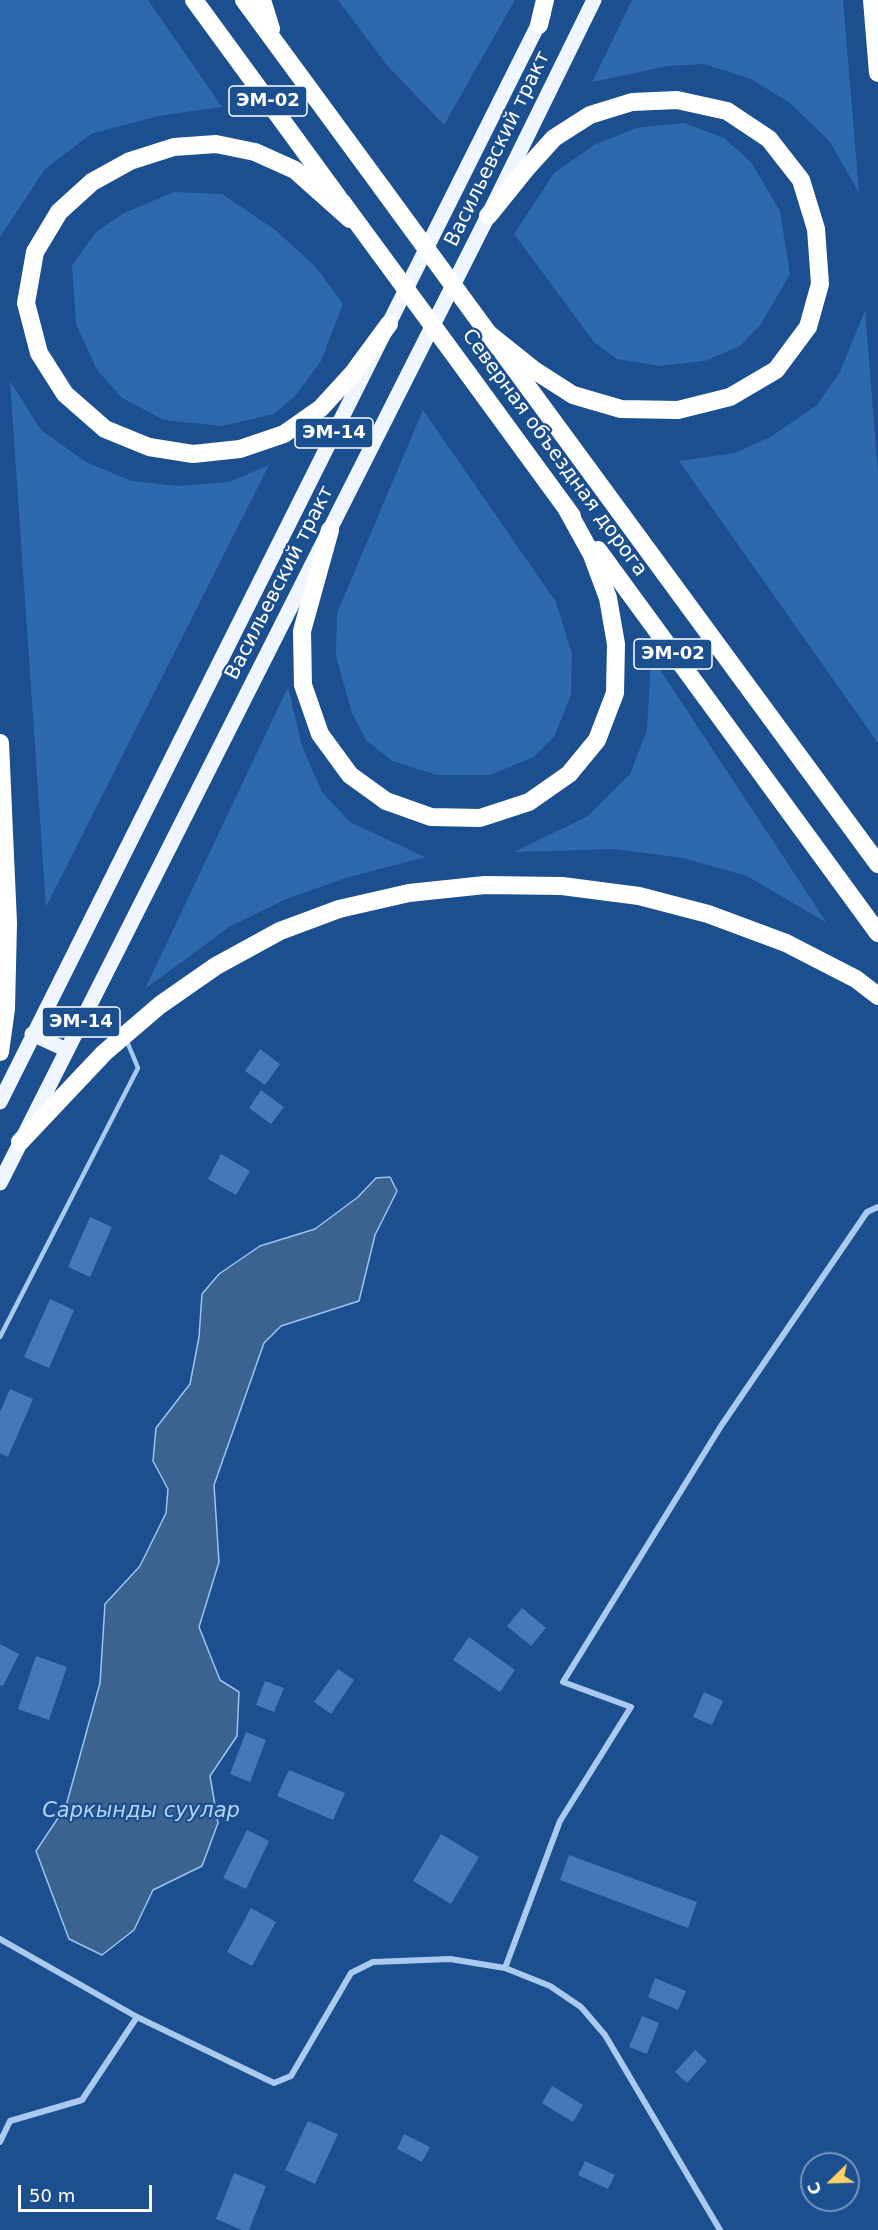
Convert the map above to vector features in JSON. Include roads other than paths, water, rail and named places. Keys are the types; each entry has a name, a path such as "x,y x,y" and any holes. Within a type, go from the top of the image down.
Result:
{"highway":[{"name":"Северная объездная дорога","path":"194,0 878,933"},
{"name":"Северная объездная дорога","path":"244,0 878,864"},
{"path":"262,0 275,43"},
{"path":"539,25 545,0"},
{"path":"872,0 878,73"},
{"path":"488,216 554,138 590,115 632,102 677,99 727,111 769,139 801,180 816,229 820,284 808,327 776,370 730,397 678,410 621,409 573,395 534,369 488,333"},
{"path":"366,234 328,197 295,170 255,152 216,144 174,147 130,161 92,182 59,212 35,252 26,303 39,353 65,394 105,429 149,447 193,454 240,449 284,434 321,408 353,373 389,324"},
{"path":"330,530 302,631 303,685 320,734 350,775 386,801 431,817 480,818 529,802 569,774 597,740 615,693 616,644 608,597 592,555 565,506"},
{"path":"0,743 8,923 6,1009 0,1052"},
{"path":"20,1142 68,1089 124,1036 160,1005 216,966 280,931 339,909 409,893 485,885 561,886 617,893 708,914 786,943 856,979 878,996"}],"main road":[{"name":"Васильевский тракт","path":"0,1102 551,0"},
{"name":"Васильевский тракт","path":"0,1184 488,216 594,0"},
{"path":"32,1034 67,1050"}],"street":[{"path":"505,1968 560,1821 631,1707 563,1682 721,1426 867,1212 878,1208"},
{"path":"0,1939 137,2017 274,2083 291,2076 351,1973 373,1962 450,1959 505,1968 550,1986 581,2007 605,2035 720,2230"},
{"path":"0,2142 10,2121 82,2100 137,2017"}],"lane":[{"path":"0,1337 138,1068 124,1036"}],"water":[{"name":"Саркынды суулар","path":"390,1177 397,1191 375,1235 359,1301 281,1326 264,1343 214,1485 219,1562 199,1627 220,1680 239,1692 237,1736 210,1776 218,1823 202,1866 153,1890 134,1930 102,1955 69,1939 36,1851 66,1806 100,1683 105,1604 140,1566 166,1513 168,1489 153,1461 156,1428 190,1384 199,1337 202,1294 219,1274 260,1246 315,1229 358,1197 376,1178"}]}
